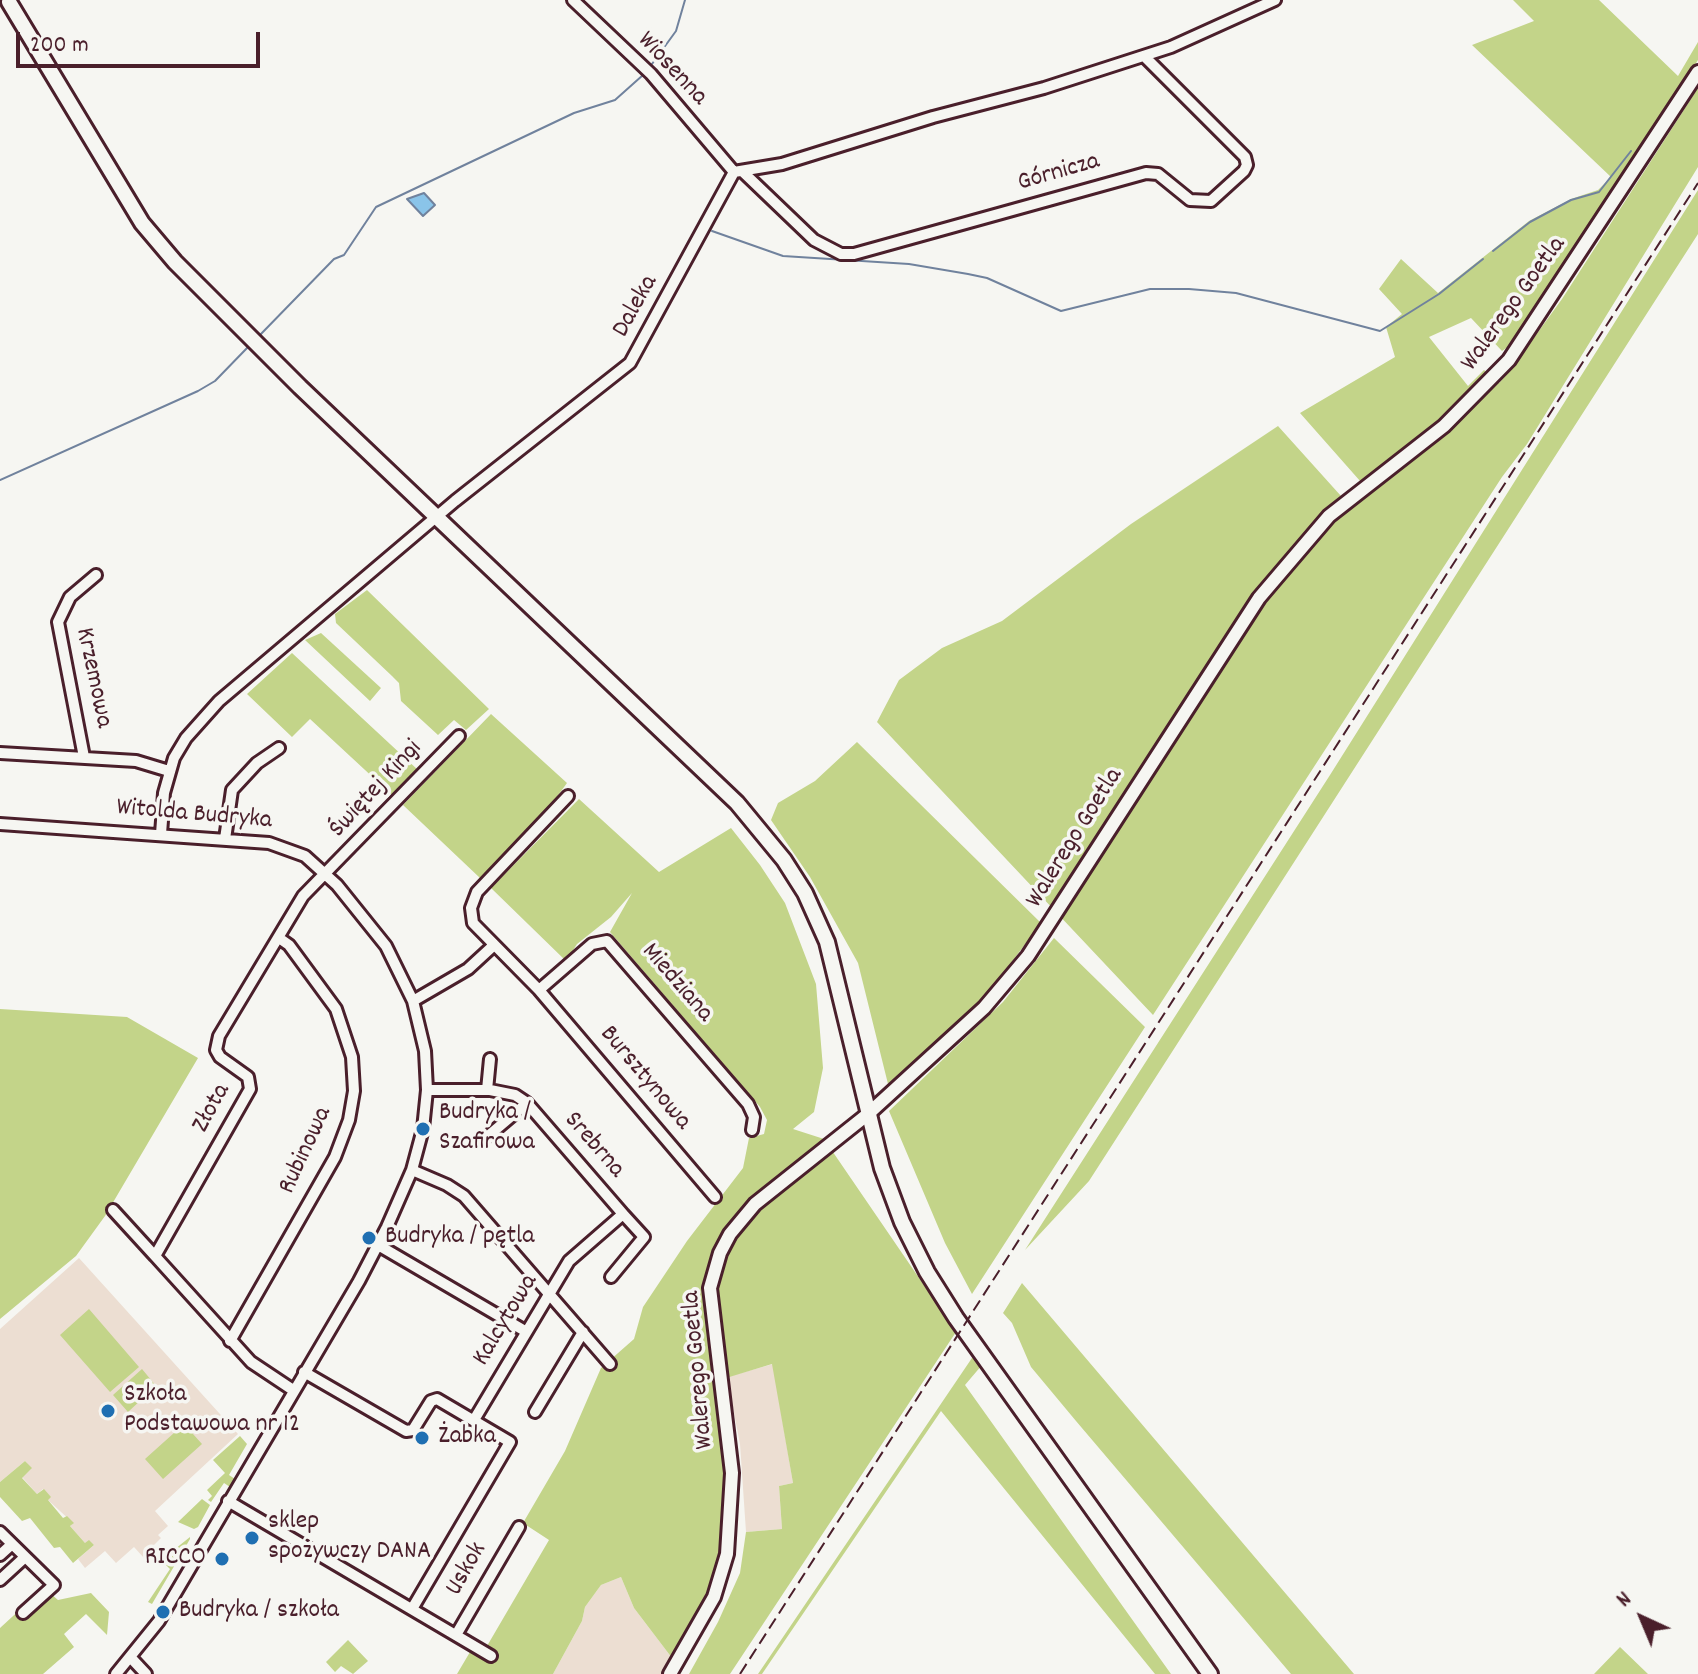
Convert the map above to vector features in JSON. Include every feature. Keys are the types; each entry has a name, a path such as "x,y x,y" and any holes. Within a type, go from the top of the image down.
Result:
{"main road":[{"path":"7,2 142,223 175,262 737,803 784,860 805,893 835,965 868,1114 893,1201 927,1272 956,1318 1210,1674"},
{"path":"1176,1623 1218,1674"}],"street":[{"name":"Wiosenna","path":"573,0 651,74 738,172"},
{"path":"738,172 782,164 1144,56 1275,0"},
{"name":"Górnicza","path":"738,172 814,240 841,254 854,254 1146,173 1158,174 1190,200 1211,201 1244,171 1246,160 1144,56"},
{"name":"Walerego Goetla","path":"670,1674 714,1597 722,1575 730,1529 732,1473 710,1288 720,1253 730,1234 755,1204 868,1114 984,1008 1028,956 1234,637 1291,556 1329,516 1444,426 1509,360 1698,72"},
{"name":"Daleka","path":"161,834 169,771 186,738 235,686 630,363 738,172"},
{"name":"Krzemowa","path":"84,757 58,622 70,597 96,575"},
{"name":"Świętej Kingi","path":"326,874 459,736"},
{"path":"225,839 232,790 257,763 279,748"},
{"path":"0,753 136,761 169,771"},
{"name":"Bursztynowa","path":"568,796 477,892 471,908 473,923 539,990 715,1197"},
{"name":"Witolda Budryka","path":"0,824 225,839 282,846 305,856 326,874 379,934 413,1001 425,1051 427,1090 423,1129 412,1170 378,1245 159,1621 132,1659 116,1674"},
{"name":"Złota","path":"155,1256 250,1089 248,1077 222,1060 216,1046 303,896 326,874"},
{"name":"Rubinowa","path":"230,1341 335,1157 349,1120 354,1091 352,1057 336,1009 289,945 279,938"},
{"name":"Miedziana","path":"539,990 592,944 607,941 748,1104 754,1117 752,1130"},
{"path":"413,1001 468,969 493,946"},
{"path":"487,1090 490,1059"},
{"name":"Srebrna","path":"427,1090 506,1092 527,1103 644,1237 611,1277"},
{"path":"488,1136 527,1103"},
{"path":"412,1170 464,1196 610,1364"},
{"path":"113,1210 230,1341 259,1369 293,1390"},
{"name":"Srebrna","path":"582,1249 623,1214"},
{"path":"378,1245 525,1331"},
{"name":"Kalcytowa","path":"474,1420 566,1265 582,1249"},
{"path":"535,1412 583,1332"},
{"path":"304,1372 406,1431 413,1430 434,1399 510,1442 412,1609"},
{"path":"228,1501 491,1656"},
{"name":"Uskok","path":"456,1635 519,1527"},
{"path":"0,1532 54,1585 23,1613"},
{"path":"0,1555 11,1545"},
{"path":"0,1580 24,1558"},
{"path":"132,1659 146,1674"}],"shaded area":[{"name":"Szkoła Podstawowa nr 12","path":"79,1258 238,1434 155,1511 168,1526 158,1535 161,1538 153,1546 155,1549 144,1558 134,1547 116,1563 105,1551 85,1568 78,1559 94,1545 85,1543 70,1526 73,1523 48,1500 43,1489 37,1494 22,1477 31,1469 25,1461 0,1482 0,1329"},
{"path":"773,1364 793,1483 779,1486 782,1529 746,1532 740,1444 727,1377"},
{"path":"621,1577 634,1608 672,1658 661,1674 553,1674 582,1621 585,1607 601,1585"}],"green space":[{"path":"1513,0 1599,0 1678,76 1698,42 1698,60 1515,342 1502,351 1471,318 1429,337 1468,386 1484,370 1499,383 1509,372 1562,299 1698,88 1698,167 1527,444 1502,477 1153,1015 877,722 899,680 942,648 1002,621 1131,524 1278,426 1350,506 1368,490 1300,413 1395,357 1386,327 1402,314 1379,289 1401,259 1438,293 1529,221 1571,199 1598,190 1611,177 1472,45 1534,21"},
{"path":"1698,190 1698,234 1089,1181 1025,1250 1330,775"},
{"path":"367,590 489,709 466,730 454,720 438,735 401,701 399,683 336,623 335,614"},
{"path":"321,633 381,688 370,701 305,640"},
{"path":"292,653 418,770 392,795 310,719 292,737 247,694"},
{"path":"491,714 567,783 551,805 480,878 403,805"},
{"path":"857,742 1041,923 987,995 888,1084 858,963 810,877 771,820 778,803 815,781"},
{"path":"579,799 659,872 731,828 760,865 785,903 816,984 823,1068 814,1112 793,1129 824,1139 956,1332 730,1674 689,1674 718,1622 740,1573 746,1532 782,1529 779,1486 793,1483 772,1364 713,1382 729,1481 717,1576 692,1629 672,1658 634,1608 621,1577 601,1585 585,1607 582,1621 553,1674 457,1674 470,1652 480,1658 549,1540 523,1523 565,1451 601,1368 634,1339 643,1307 687,1241 743,1168 749,1138 764,1134 767,1120 760,1107 610,932 632,893 611,917 577,944 566,961 491,888"},
{"path":"1054,938 1145,1027 972,1294 945,1243 889,1111 1003,1002"},
{"path":"0,1009 127,1017 198,1058 105,1216 76,1256 0,1319"},
{"path":"1022,1283 1354,1674 1291,1674 1076,1421 1031,1367 1012,1323 1003,1313"},
{"path":"89,1309 139,1367 110,1392 60,1335"},
{"path":"974,1355 982,1365 965,1385 1171,1674 1155,1674 941,1411 762,1674 758,1674"},
{"path":"142,1369 156,1386 128,1412 113,1395"},
{"path":"184,1424 202,1444 163,1479 145,1459"},
{"path":"240,1436 247,1444 229,1475 235,1479 230,1487 224,1483 211,1502 208,1500 212,1496 207,1490 225,1473 213,1460"},
{"path":"25,1461 32,1468 22,1478 37,1494 44,1489 51,1497 48,1500 63,1518 67,1516 74,1523 70,1526 85,1543 89,1540 94,1545 73,1563 60,1547 54,1548 30,1518 22,1521 0,1497 0,1482"},
{"path":"202,1499 210,1505 198,1527 194,1529 178,1522"},
{"path":"190,1537 152,1604 148,1602 170,1569 164,1563 165,1557"},
{"path":"49,1583 51,1594 58,1600 91,1593 109,1612 107,1635 86,1614 64,1634 74,1647 43,1674 0,1674 0,1628"},
{"path":"348,1640 368,1661 353,1674 341,1666 335,1672 326,1662"},
{"path":"1620,1647 1648,1674 1594,1674"}],"water":[{"path":"424,193 435,205 423,216 407,199"}],"waterway":[{"path":"652,64 676,31 685,0"},
{"path":"259,336 334,259 344,255 376,207 574,113 615,100 643,75"},
{"path":"1493,251 1530,222 1571,200 1599,192 1631,151"},
{"path":"712,231 783,256 909,264 987,278 1061,311 1150,289 1189,289 1236,293 1380,331 1439,294 1483,259"},
{"path":"0,480 198,391 215,381 249,346"}],"railway":[{"path":"740,1674 1698,183"}],"place":[{"name":"Budryka / Szafirowa","path":"423,1129"},
{"name":"Budryka / pętla","path":"369,1238"},
{"name":"Szkoła Podstawowa nr 12","path":"108,1411"},
{"name":"Żabka","path":"422,1438"},
{"name":"sklep spożywczy DANA","path":"252,1538"},
{"name":"RICCO","path":"222,1559"},
{"name":"Budryka / szkoła","path":"163,1612"}]}
